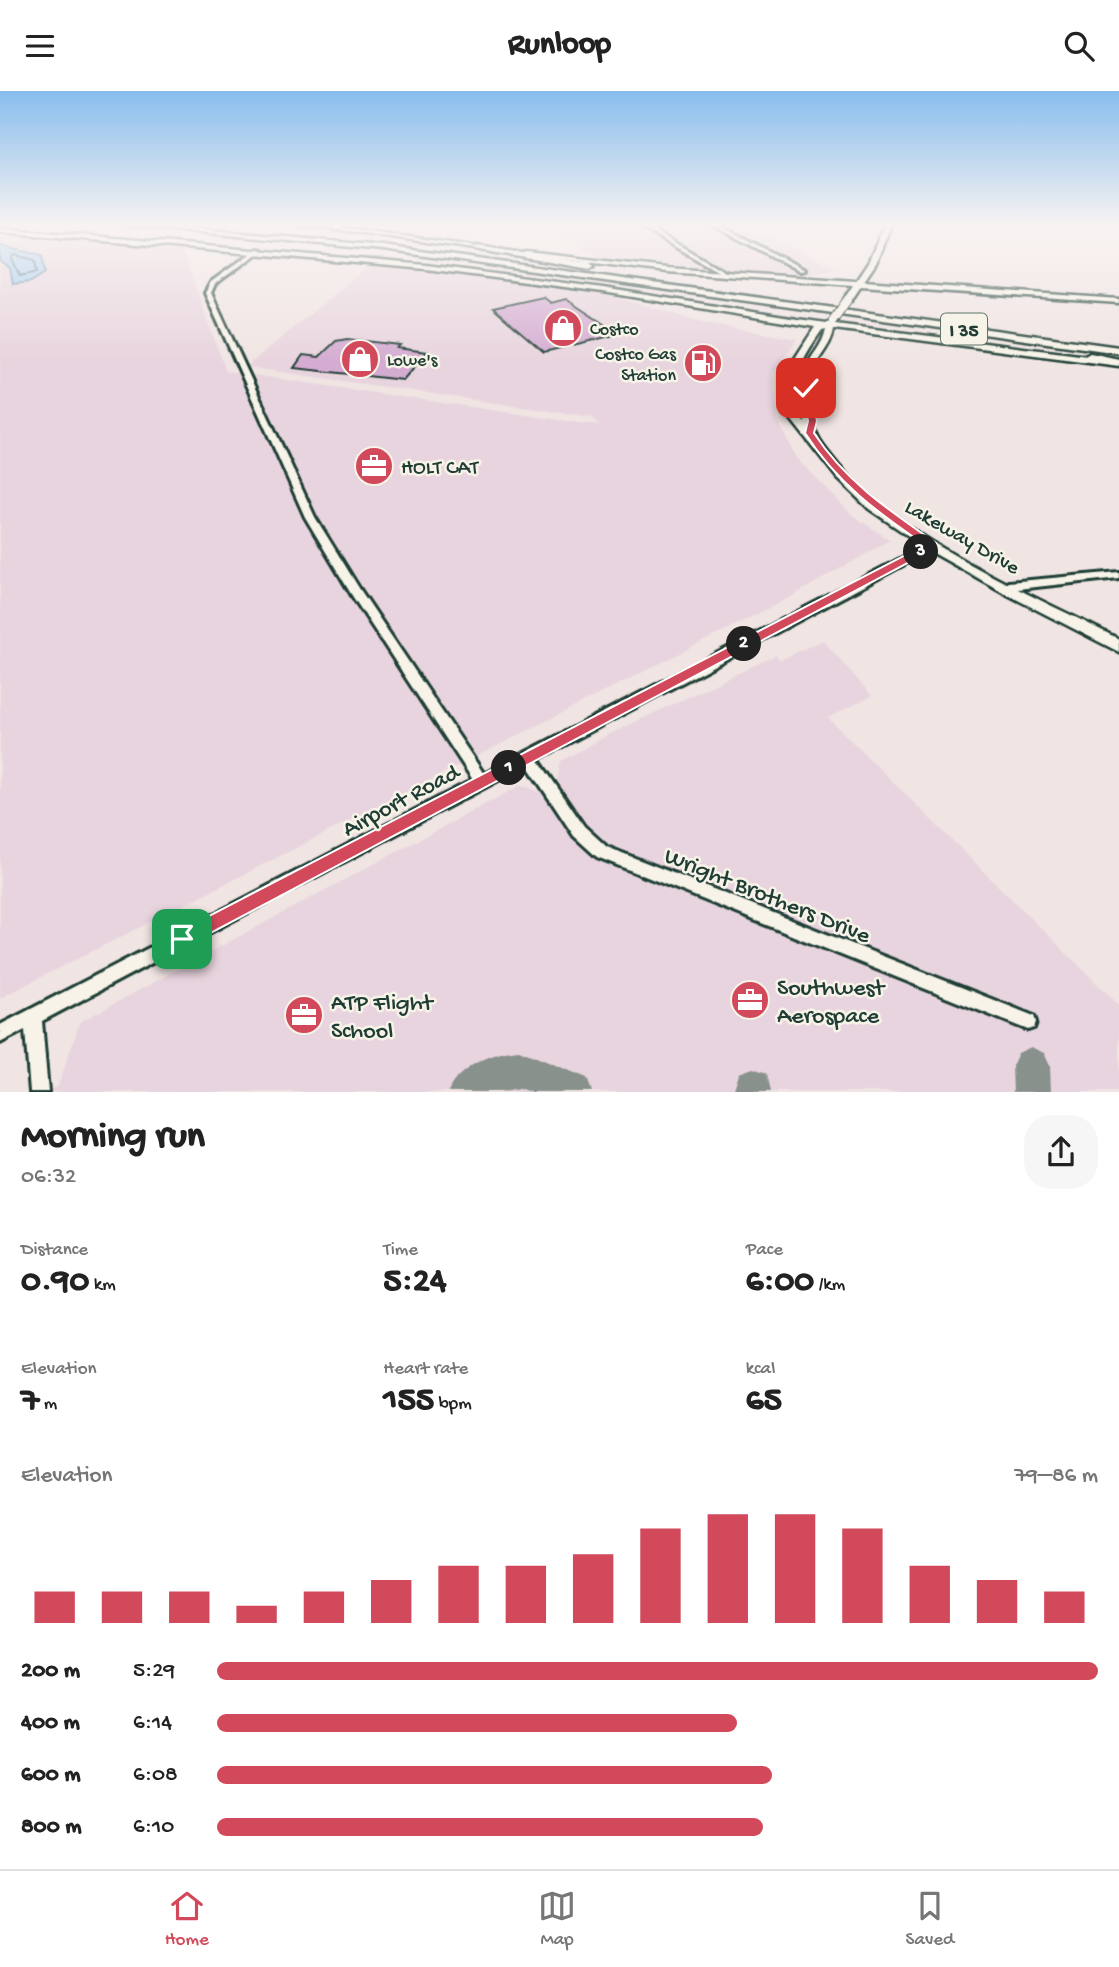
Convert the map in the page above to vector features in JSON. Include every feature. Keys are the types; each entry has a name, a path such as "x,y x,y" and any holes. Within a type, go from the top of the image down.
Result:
{"highway":[{"path":"483,271 535,280"},
{"name":"I 35","path":"538,271 1119,350"},
{"name":"I 35","path":"579,271 1119,345"},
{"path":"615,271 664,282"},
{"path":"809,307 1119,362"}],"main road":[{"path":"450,271 535,280 797,322 831,323 1119,362"},
{"path":"695,271 1119,300"},
{"path":"797,322 816,332 831,323 867,271"},
{"path":"868,271 875,279 892,285"},
{"path":"810,433 812,421 806,382 811,367 831,335 831,323"},
{"name":"Lakeway Drive","path":"816,332 799,356 790,381 791,409 796,421 810,433 826,458 849,484 881,512 932,546 1119,646"}],"street":[{"path":"230,271 213,283 208,293 310,517 355,591 482,782"},
{"path":"720,271 726,274"},
{"name":"Airport Road","path":"0,1034 932,546"},
{"path":"1007,586 1119,575"},
{"name":"Wright Brothers Drive","path":"529,757 579,831 602,852 1028,1022"},
{"path":"33,1017 39,1092"}],"shaded area":[{"path":"0,271 189,271 226,371 600,425 592,417 246,367 363,271 432,271 598,292 706,323 797,339 773,374 777,419 796,458 852,515 890,540 789,598 0,998"},
{"path":"729,271 823,271 803,275"},
{"path":"823,640 872,696 828,718 1119,1005 1119,1092 46,1092 58,1086 80,1022 521,785 541,792 557,782 561,761 606,736 776,655 780,660"}],"water":[{"path":"11,271 45,271 31,282 13,284"}],"building":[{"name":"Costco","path":"543,297 551,303 566,299 619,334 544,352 493,308"},
{"name":"Lowe's","path":"347,339 400,345 397,348 427,352 403,380 294,368 303,355 319,357 336,341"}],"taxiway":[{"path":"1031,1066 1032,1092"},
{"path":"467,1092 497,1074 519,1069 542,1076 573,1092"},
{"path":"752,1092 753,1087"}],"place":[{"name":"Costco","path":"563,328"},
{"name":"Lowe's","path":"360,359"},
{"name":"Costco Gas Station","path":"703,363"},
{"name":"HOLT CAT","path":"374,466"},
{"name":"Southwest Aerospace","path":"750,1000"},
{"name":"ATP Flight School","path":"304,1015"}],"route":[{"path":"182,939 932,546 870,503 821,452 810,433 812,421 806,388"}]}
